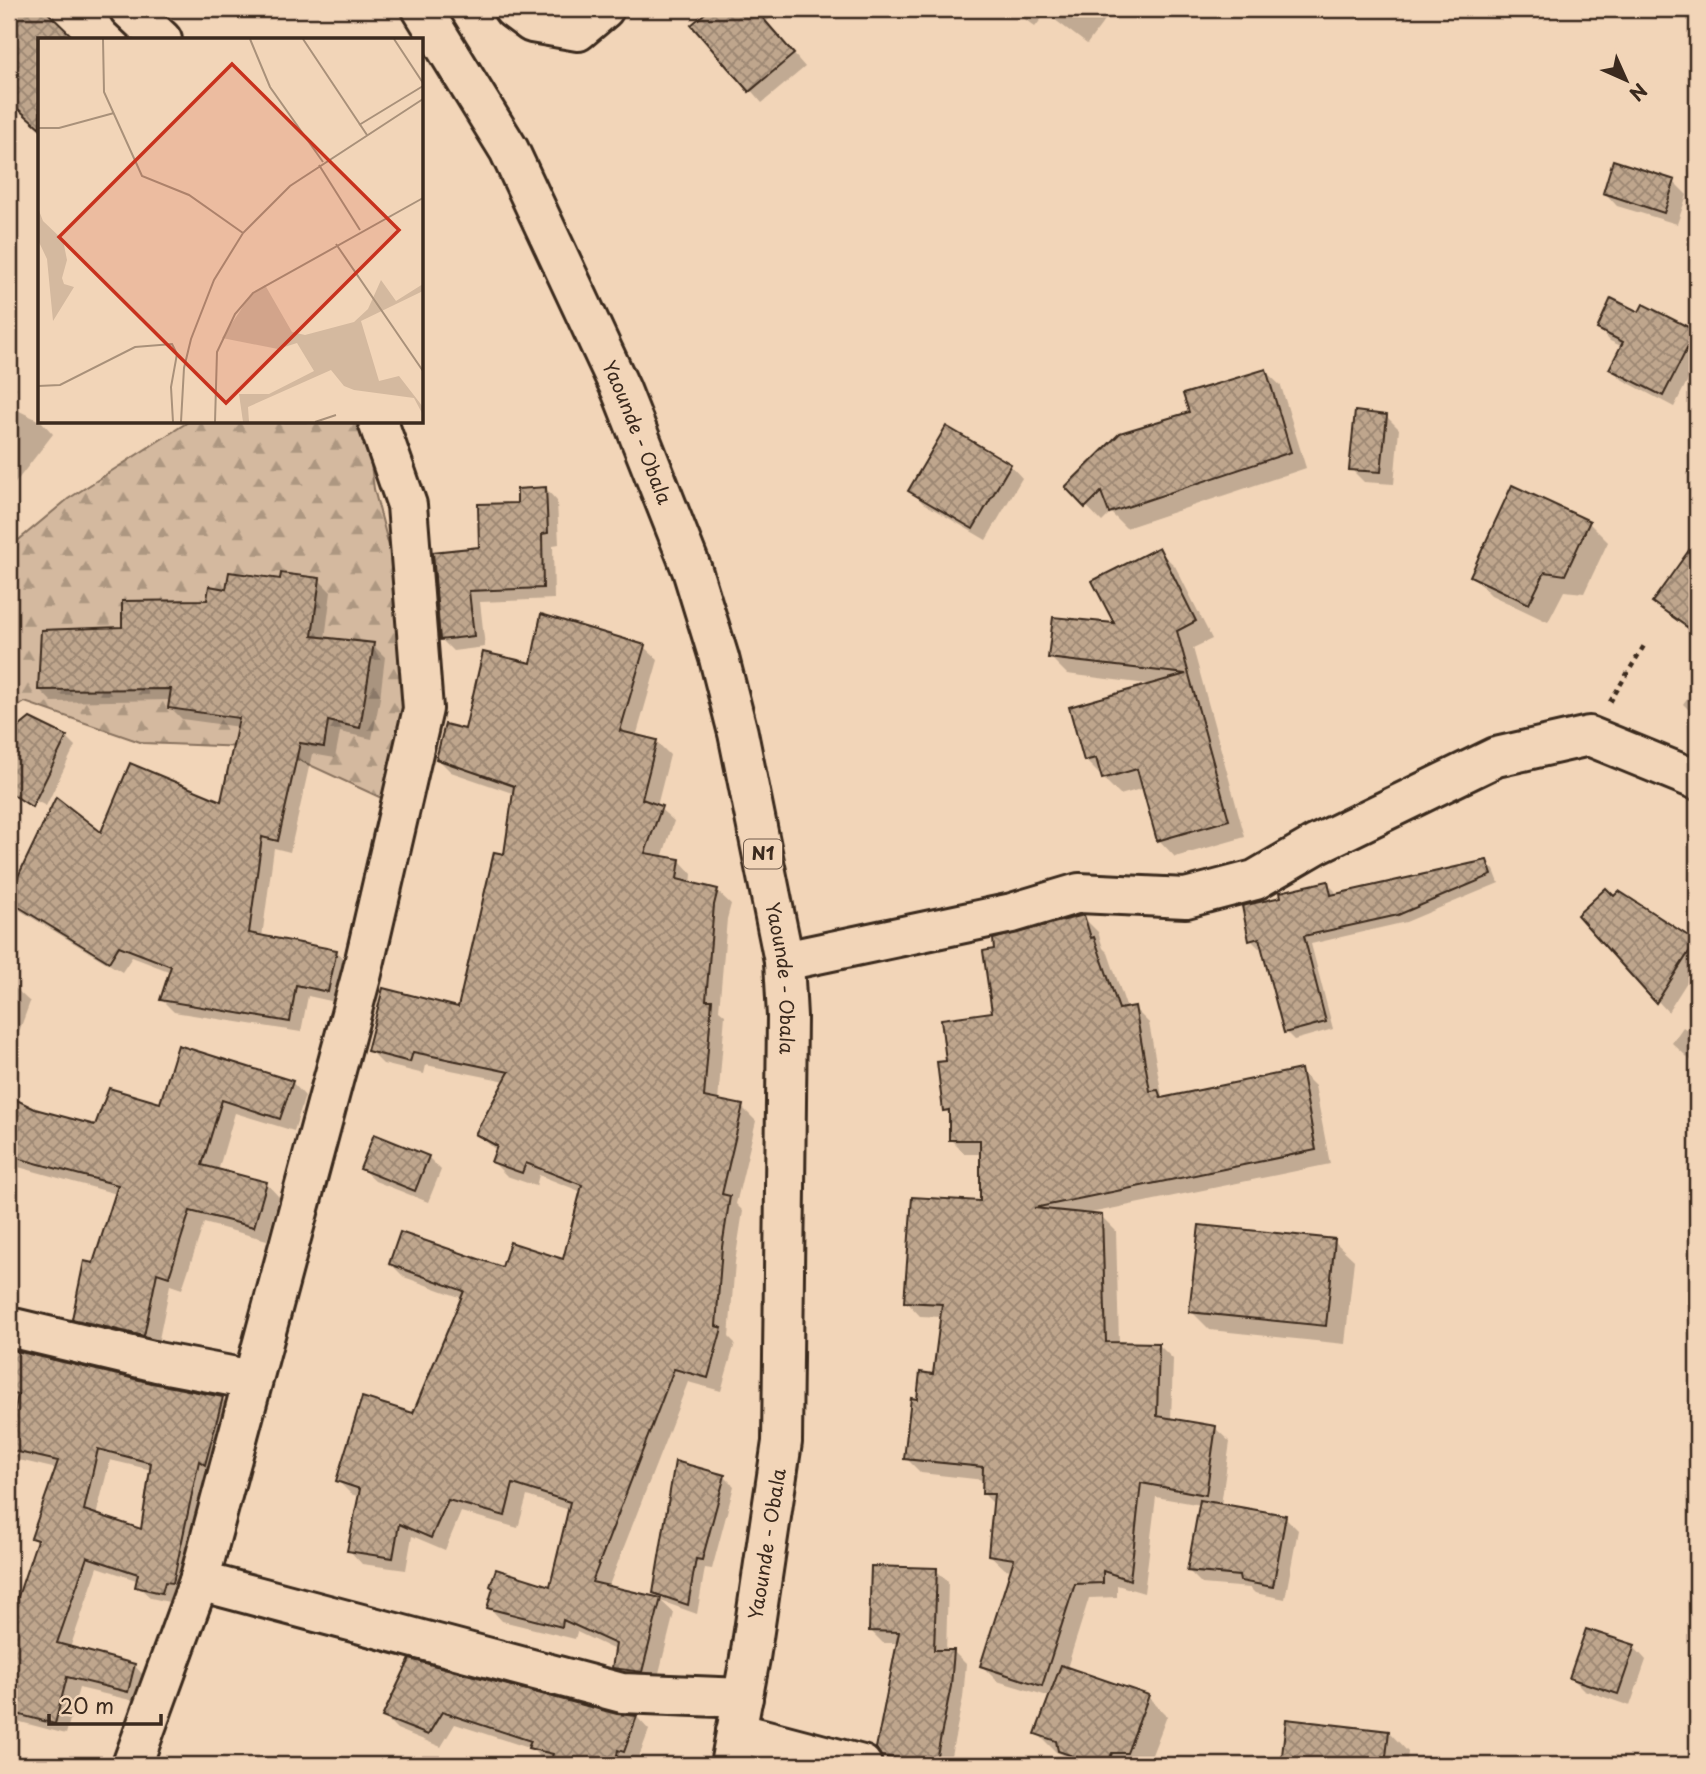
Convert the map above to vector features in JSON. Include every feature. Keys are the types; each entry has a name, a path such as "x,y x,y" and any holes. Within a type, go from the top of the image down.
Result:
{"main road":[{"path":"129,9 160,38"},
{"name":"Yaounde - Obala","path":"422,9 509,150 621,390 692,570 738,733 784,961 787,1045 782,1442 736,1732"},
{"path":"513,9 532,23 578,30 604,9"},
{"path":"132,1765 199,1581 362,973 423,709 407,505 380,424"},
{"path":"784,961 1012,913 1079,893 1186,898 1255,880 1317,844 1496,757 1589,736 1697,779"},
{"path":"9,1327 157,1362 252,1380"},
{"path":"199,1581 622,1693 736,1732 862,1765"}],"path":[{"path":"1589,736 1645,645"}],"green space":[{"path":"185,424 366,424 374,489 423,676 401,807 273,748 143,743 25,702 9,712 9,548 68,499"}],"building":[{"path":"9,9 44,9 74,38 38,38 38,126 9,101"},
{"path":"710,9 755,9 794,54 749,92 691,25"},
{"path":"1613,160 1675,180 1664,213 1603,193"},
{"path":"1611,298 1639,312 1643,304 1696,331 1663,396 1609,369 1623,342 1597,329"},
{"path":"1266,369 1291,452 1109,513 1101,492 1085,508 1065,487 1120,433 1189,412 1183,394"},
{"path":"1355,411 1387,415 1381,472 1349,470"},
{"path":"946,426 1011,464 973,529 908,491"},
{"path":"1512,485 1590,521 1565,575 1545,572 1529,604 1470,576"},
{"path":"546,487 548,533 542,534 543,588 469,591 474,636 440,640 433,552 479,547 478,504 517,503 517,489"},
{"path":"1697,539 1697,634 1652,602"},
{"path":"1159,547 1196,621 1177,631 1229,820 1157,841 1137,769 1102,779 1096,758 1084,761 1069,707 1186,674 1048,658 1053,617 1114,623 1092,581"},
{"path":"229,572 280,579 281,573 320,578 312,636 374,643 360,728 328,721 324,747 300,743 278,841 262,837 249,933 337,950 328,992 296,985 290,1022 160,1000 171,966 119,946 109,962 9,901 9,895 56,797 101,832 130,763 221,801 239,718 168,708 171,689 38,690 41,630 122,627 122,601 207,600 209,586 226,589"},
{"path":"541,614 645,645 620,731 657,740 642,799 662,806 645,853 680,859 677,879 718,889 714,905 706,1000 712,1000 704,1097 743,1105 722,1194 730,1196 722,1247 716,1326 722,1328 708,1378 674,1369 592,1582 661,1598 642,1672 612,1668 616,1644 563,1620 562,1627 487,1608 496,1569 550,1586 570,1502 513,1484 505,1516 448,1500 431,1538 399,1524 393,1558 347,1551 360,1489 336,1481 362,1397 413,1413 464,1291 389,1264 400,1232 502,1267 510,1242 563,1259 582,1185 526,1163 522,1173 491,1162 497,1146 475,1134 509,1072 413,1052 410,1062 367,1051 383,988 458,1007 494,852 504,854 514,786 436,759 445,724 465,729 483,652 531,663"},
{"path":"30,718 67,736 32,807 9,792 9,735"},
{"path":"1487,860 1492,875 1398,915 1304,936 1326,1022 1284,1033 1259,938 1249,941 1242,906 1281,897 1280,892 1328,881 1331,895"},
{"path":"1606,888 1614,896 1619,891 1696,941 1656,1003 1577,915"},
{"path":"1084,915 1119,1009 1135,1006 1150,1091 1158,1090 1161,1098 1301,1069 1316,1150 1034,1208 1102,1215 1106,1342 1159,1343 1157,1416 1216,1426 1206,1495 1141,1483 1130,1580 1103,1571 1103,1583 1075,1584 1042,1686 980,1666 1014,1559 988,1555 994,1494 982,1494 983,1467 904,1459 911,1398 917,1399 920,1372 933,1374 942,1304 904,1302 912,1197 980,1201 980,1140 949,1140 949,1110 943,1111 937,1062 946,1061 941,1019 992,1012 983,951 994,949 993,939"},
{"path":"178,1045 293,1081 280,1119 222,1100 202,1165 267,1182 254,1227 190,1211 169,1277 157,1273 144,1336 72,1319 84,1261 93,1263 118,1185 9,1156 9,1096 35,1109 95,1125 109,1088 160,1103"},
{"path":"374,1134 429,1156 415,1191 360,1169"},
{"path":"1199,1225 1335,1239 1326,1326 1189,1312"},
{"path":"12,1350 223,1397 205,1465 199,1461 173,1583 165,1582 162,1593 135,1587 138,1574 87,1557 57,1643 135,1664 128,1692 67,1677 55,1724 9,1712 9,1623 37,1540 31,1538 58,1461 9,1450 18,1395 9,1393","holes":["98,1449 151,1463 141,1529 84,1510"]},
{"path":"675,1461 725,1475 702,1560 696,1559 688,1605 653,1593"},
{"path":"1200,1500 1286,1515 1273,1587 1240,1581 1239,1576 1187,1571"},
{"path":"871,1566 937,1568 934,1650 954,1650 951,1686 935,1765 881,1756 876,1748 899,1632 869,1631"},
{"path":"1586,1629 1635,1645 1618,1694 1569,1678"},
{"path":"410,1659 617,1714 637,1716 624,1752 618,1750 615,1765 549,1765 553,1754 528,1748 531,1741 442,1712 428,1735 382,1717"},
{"path":"1061,1665 1149,1695 1127,1753 1112,1753 1107,1765 1099,1765 1058,1751 1056,1741 1035,1734"},
{"path":"1286,1719 1389,1731 1385,1765 1281,1765"}]}
